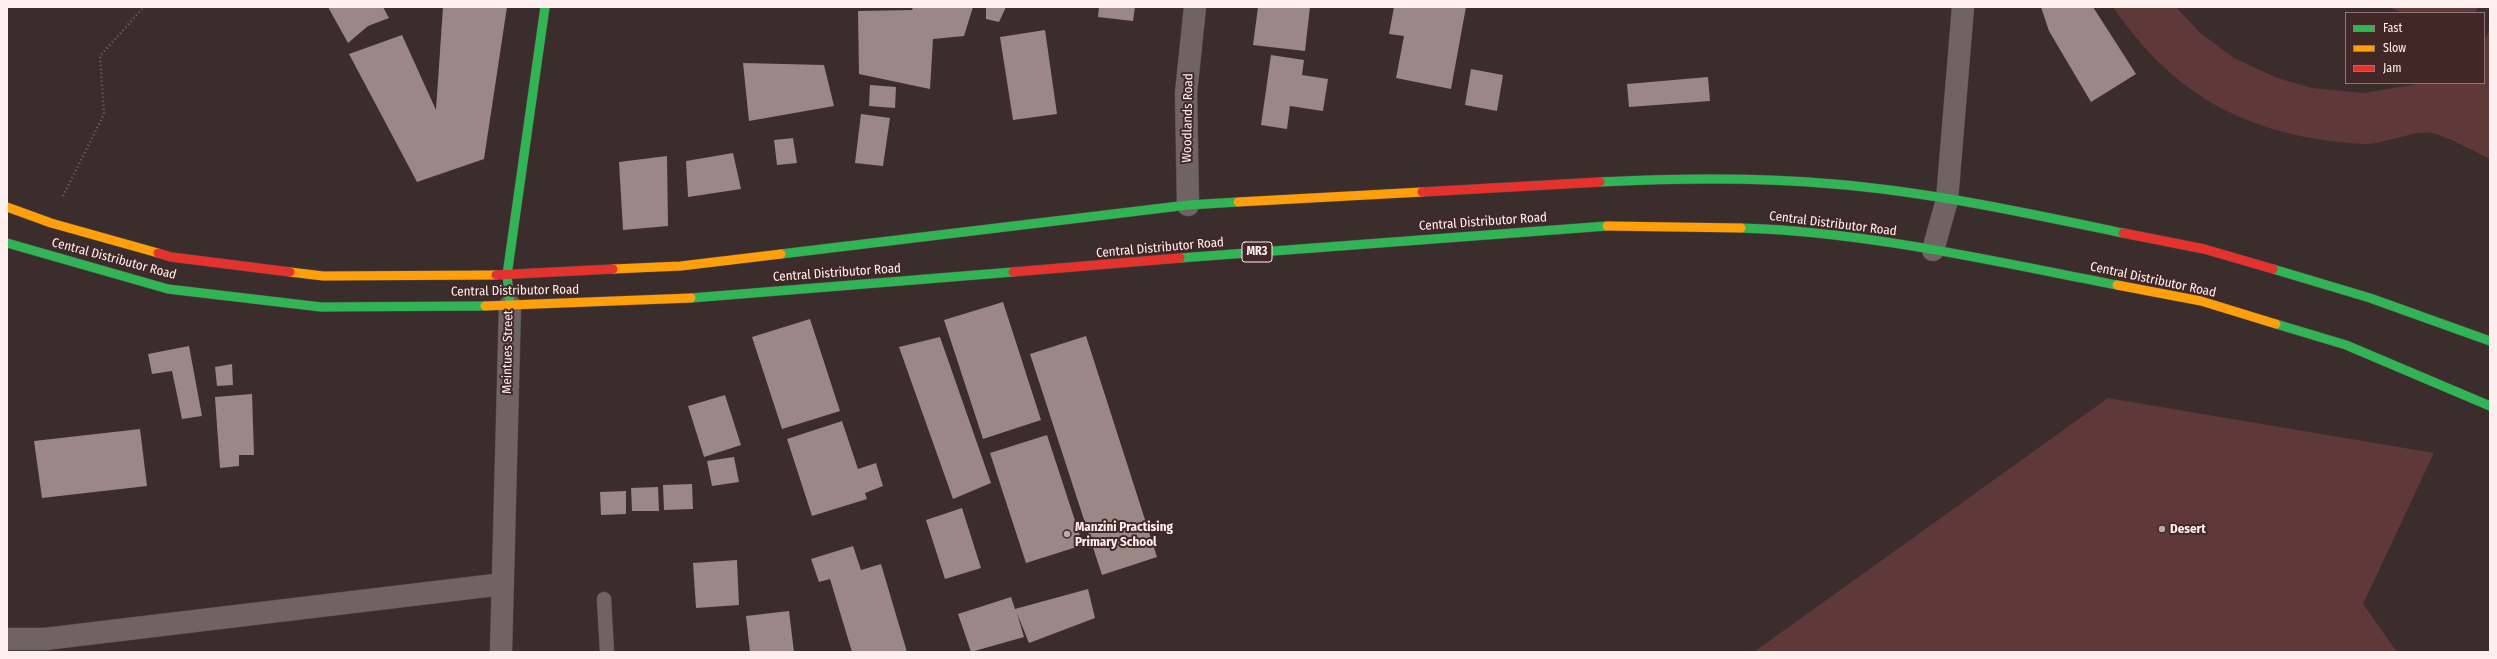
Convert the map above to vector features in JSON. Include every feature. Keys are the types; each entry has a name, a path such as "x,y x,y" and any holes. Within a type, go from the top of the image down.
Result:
{"main road":[{"name":"Meintues Street","path":"510,306 506,275 546,7"},
{"name":"Central Distributor Road","path":"7,207 51,223 171,257 323,276 506,275 681,266 1188,205 1347,194 1635,181 1741,179 1834,184 1971,202 2204,249 2370,298 2490,341"},
{"name":"Central Distributor Road","path":"7,243 175,290 321,307 510,306 688,298 1343,245 1627,225 1797,230 1933,250 2201,301 2346,345 2490,406"}],"street":[{"name":"Woodlands Road","path":"1188,205 1186,94 1195,7"},
{"path":"1933,250 1947,200 1963,7"},
{"name":"Meintues Street","path":"501,652 510,306"},
{"path":"7,639 45,639 503,584"}],"lane":[{"path":"604,599 607,652"}],"path":[{"path":"51,223 104,114 100,56 144,7"}],"shaded area":[{"path":"2113,7 2176,7 2199,32 2234,58 2277,78 2312,88 2363,93 2418,84 2485,84 2485,39 2490,28 2490,159 2452,140 2432,133 2416,134 2371,144 2363,144 2323,140 2286,133 2252,122 2220,107 2191,89 2163,66 2137,39"},
{"path":"2389,7 2478,7 2476,12 2400,12"},
{"name":"Desert","path":"2108,398 2434,453 2363,604 2397,652 1754,652"}],"building":[{"path":"328,7 383,7 389,18 368,26 348,43"},
{"path":"443,7 507,7 484,159 417,182 349,54 402,35 436,110"},
{"path":"913,7 973,7 964,36 933,39 930,89 859,74 858,11 912,10"},
{"path":"986,7 1006,7 999,22 986,19"},
{"path":"1099,7 1135,7 1133,21 1098,17"},
{"path":"1258,7 1310,7 1305,51 1253,45"},
{"path":"1394,7 1466,7 1451,89 1396,78 1404,36 1389,34"},
{"path":"2041,7 2093,7 2136,74 2091,102 2049,31"},
{"path":"1045,30 1057,114 1013,120 1000,37"},
{"path":"1271,55 1304,60 1302,75 1328,79 1323,111 1290,106 1287,129 1261,125"},
{"path":"743,63 824,65 834,106 749,121"},
{"path":"1471,69 1503,75 1497,111 1465,105"},
{"path":"1708,77 1710,101 1629,107 1627,84"},
{"path":"870,85 896,87 895,108 869,106"},
{"path":"861,114 890,118 883,166 855,163"},
{"path":"793,138 797,163 777,165 774,140"},
{"path":"733,153 741,189 688,197 686,161"},
{"path":"667,156 668,226 623,230 619,162"},
{"path":"1003,302 1041,420 983,439 944,320"},
{"path":"810,319 840,411 782,429 752,337"},
{"path":"1086,336 1157,557 1102,575 1030,354"},
{"path":"940,337 991,483 953,499 899,347"},
{"path":"189,346 202,416 182,419 172,371 152,374 148,354"},
{"path":"232,364 233,385 217,386 215,367"},
{"path":"252,394 254,455 239,455 239,466 220,468 215,397"},
{"path":"725,395 741,445 704,457 688,406"},
{"path":"842,421 858,469 876,463 883,486 865,493 867,499 812,516 787,439"},
{"path":"140,429 147,486 42,498 34,441"},
{"path":"1047,435 1083,545 1026,563 990,453"},
{"path":"734,457 739,482 712,486 707,461"},
{"path":"692,484 693,509 664,510 663,485"},
{"path":"658,487 659,511 632,511 631,488"},
{"path":"626,491 626,514 601,515 600,492"},
{"path":"962,508 981,568 945,579 926,520"},
{"path":"853,546 861,570 881,564 907,652 852,652 830,579 819,582 811,559"},
{"path":"737,560 739,605 696,608 693,563"},
{"path":"1088,589 1095,618 1029,643 1017,613 1024,637 971,652 958,614 1011,597 1015,609"},
{"path":"789,611 794,652 750,652 746,616"}],"traffic: fast":[{"path":"510,306 507,275 545,7"},
{"path":"1600,182 1717,179 1775,180 1833,184 1906,192 1943,198 2123,233"},
{"path":"781,254 1188,205 1238,202"},
{"path":"1180,258 1607,226"},
{"path":"1741,228 1836,235 1883,241 1977,257 2117,285"},
{"path":"7,243 168,289 321,307 485,306"},
{"path":"2273,269 2370,298 2490,341"},
{"path":"691,298 1013,272"},
{"path":"2276,324 2346,345 2490,406"}],"traffic: slow":[{"path":"1238,202 1422,192"},
{"path":"7,207 51,223 158,253"},
{"path":"1607,226 1741,228"},
{"path":"613,269 681,266 781,254"},
{"path":"290,272 323,276 496,275"},
{"path":"2117,285 2201,301 2276,324"},
{"path":"485,306 691,298"}],"traffic: jam":[{"path":"1422,192 1600,182"},
{"path":"2123,233 2204,249 2273,269"},
{"path":"158,253 171,257 290,272"},
{"path":"1013,272 1180,258"},
{"path":"496,275 613,269"}],"place":[{"name":"Desert","path":"2162,529"},
{"name":"Manzini Practising Primary School","path":"1067,534"}]}
